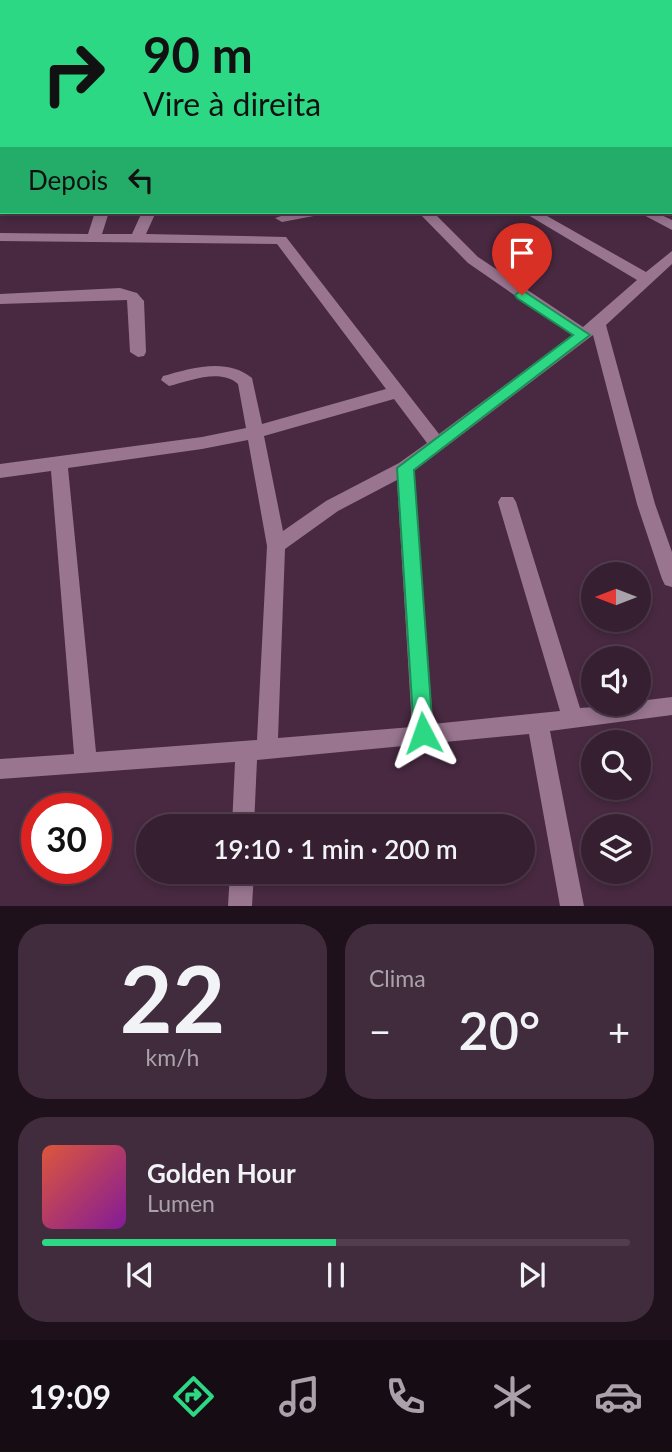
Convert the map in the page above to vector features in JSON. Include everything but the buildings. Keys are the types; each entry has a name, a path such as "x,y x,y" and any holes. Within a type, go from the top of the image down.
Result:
{"street":[{"path":"94,236 101,214"},
{"path":"138,237 148,214"},
{"path":"427,214 473,260 583,335"},
{"path":"541,214 647,279"},
{"path":"649,214 672,226"},
{"path":"281,215 281,240 436,442"},
{"path":"0,237 281,240"},
{"path":"276,546 332,506 405,468 436,442 598,324 672,257"},
{"path":"0,299 120,293 132,296 136,301 138,352"},
{"path":"598,324 646,504 672,579"},
{"path":"169,380 226,370 238,373 246,382 256,432 276,546 257,751 245,814"},
{"path":"0,471 256,432 396,392"},
{"path":"59,464 86,763"},
{"path":"405,468 423,733"},
{"path":"508,502 573,720"},
{"path":"0,769 257,751 573,720 672,706"},
{"path":"538,723 572,906"},
{"path":"240,906 241,884"}],"route":[{"path":"423,733 405,468 436,442 583,335 522,295"}]}
